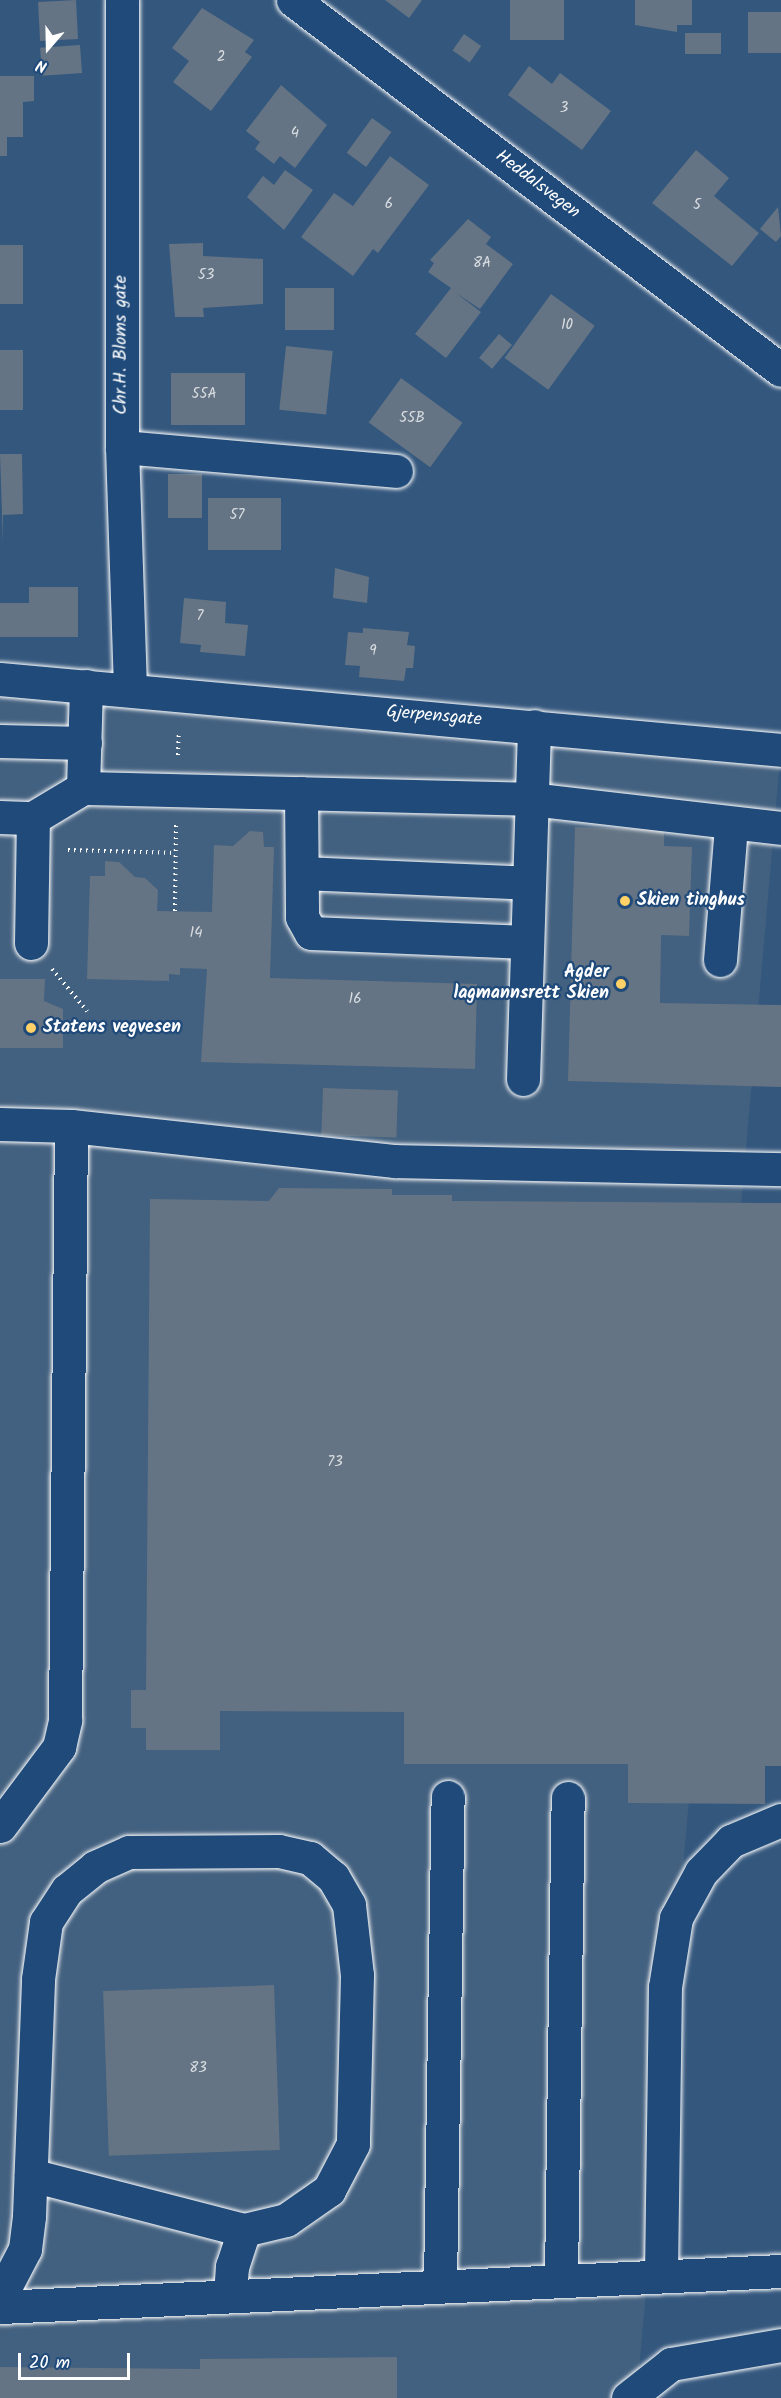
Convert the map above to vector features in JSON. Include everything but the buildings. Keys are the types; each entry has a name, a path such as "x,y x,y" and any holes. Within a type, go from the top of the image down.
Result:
{"street":[{"name":"Chr.H. Bloms gate","path":"122,0 122,447 130,689"},
{"name":"Heddalsvegen","path":"293,0 781,370"},
{"path":"122,447 396,471"},
{"name":"Gjerpensgate","path":"0,680 130,689 781,750"},
{"path":"83,788 86,686"},
{"path":"523,1079 534,726"},
{"path":"0,741 86,743"},
{"path":"31,943 33,833 83,788 531,799 731,826 781,828"},
{"path":"301,794 305,927 321,937 527,942"},
{"path":"0,817 33,833"},
{"path":"720,960 731,826"},
{"path":"302,873 528,883"},
{"path":"0,1124 71,1126 395,1161 781,1169"},
{"path":"0,1826 59,1747 65,1720 71,1126"},
{"path":"441,2284 448,1797"},
{"path":"561,2278 568,1798"},
{"path":"661,2273 664,1987 676,1918 701,1872 731,1841 781,1820"},
{"path":"0,2297 25,2249 31,2175 38,1978 46,1922 67,1890 95,1868 129,1852 279,1851 310,1858 333,1877 349,1905 357,1974 353,2144 329,2190 286,2220 244,2230 31,2175"},
{"path":"230,2295 232,2266 244,2230"},
{"path":"0,2307 661,2273 781,2271"},
{"path":"628,2398 671,2364 781,2345"}],"path":[{"path":"33,833 176,853"},
{"path":"31,943 87,1011"}],"shaded area":[{"path":"0,680 781,748 637,2398 0,2398"}],"place":[{"name":"Skien tinghus","path":"625,901"},
{"name":"Agder lagmannsrett Skien","path":"621,984"},
{"name":"Statens vegvesen","path":"31,1028"}]}
